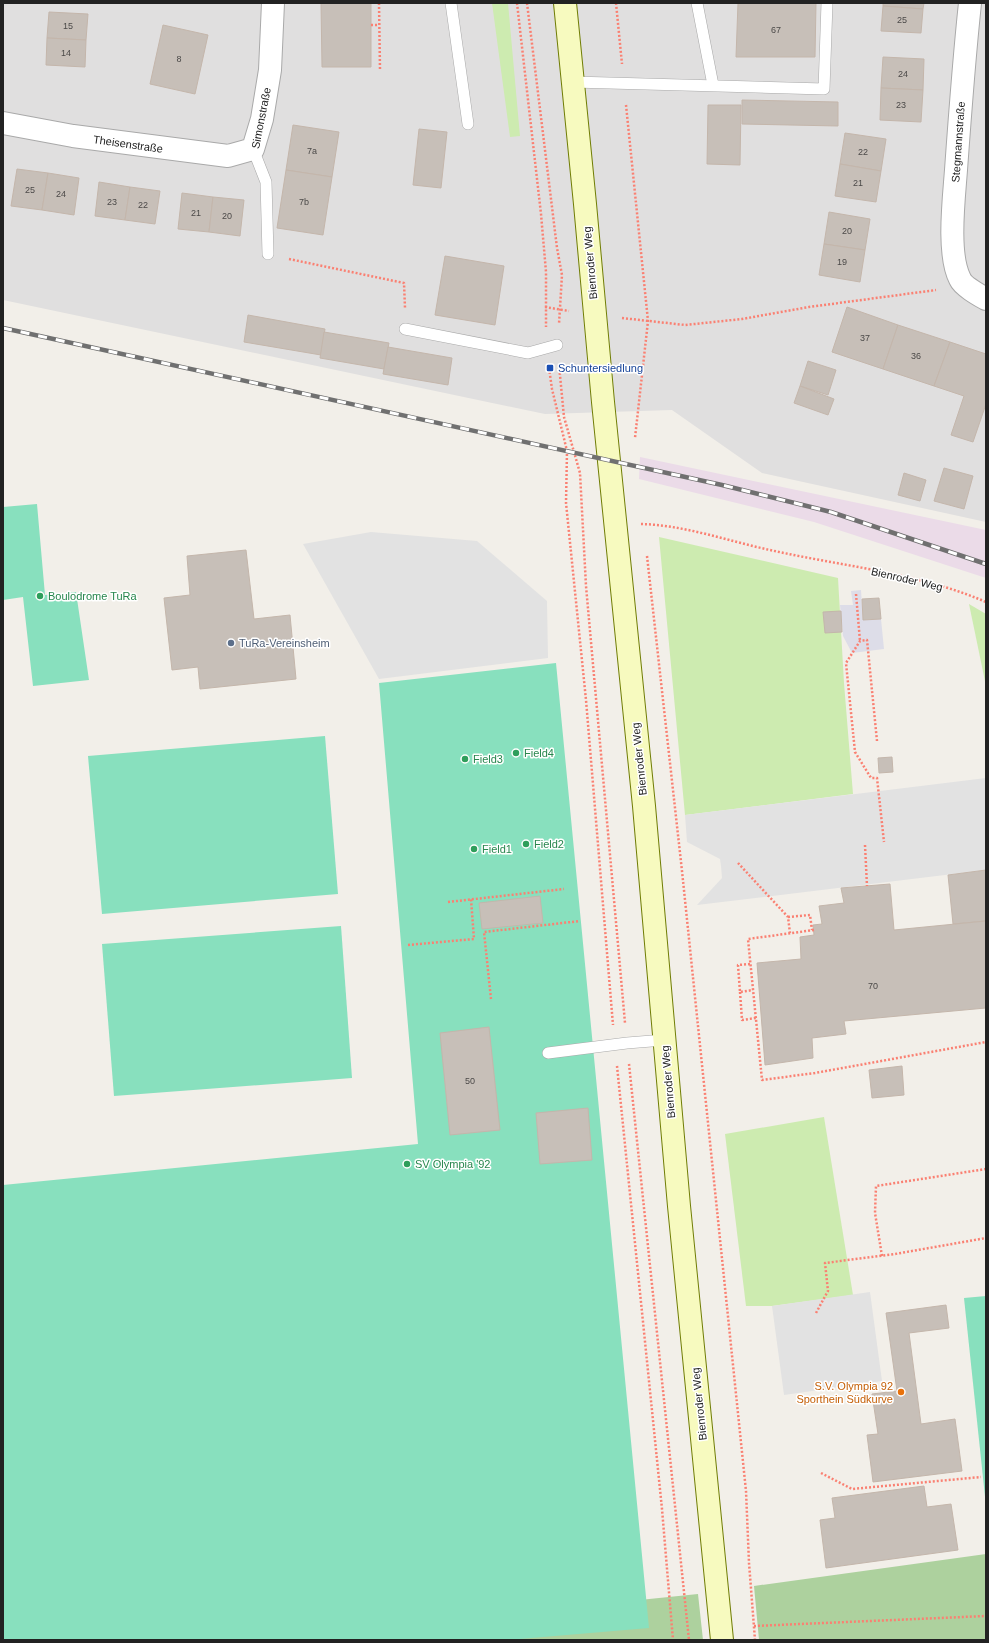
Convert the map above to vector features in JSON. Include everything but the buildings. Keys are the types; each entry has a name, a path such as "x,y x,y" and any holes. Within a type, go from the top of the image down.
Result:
{"main road":[{"name":"Bienroder Weg","path":"565,3 644,806 679,1206 722,1640"}],"street":[{"name":"Simonstraße","path":"253,149 262,119 270,70 273,3"},
{"name":"Stegmannstraße","path":"960,280 954,257 953,217 961,91 970,3"},
{"name":"Theisenstraße","path":"3,123 80,137 228,156 253,149"},
{"path":"960,280 978,295 986,299"}],"lane":[{"path":"450,3 468,124"},
{"path":"697,3 713,85"},
{"path":"573,82 824,89 827,3"},
{"name":"Simonstraße","path":"253,149 266,182 268,254"},
{"path":"405,329 528,353 552,346"},
{"path":"548,1053 664,1040"}],"path":[{"path":"379,3 380,70"},
{"path":"517,3 542,222 546,272 545,307 564,417 580,472 586,586 627,1043 688,1640"},
{"path":"527,3 557,248 562,275 561,310 552,346 552,389 567,451 566,503 586,700 615,1045 662,1509 673,1640"},
{"path":"616,3 648,321 634,441"},
{"path":"371,25 379,25"},
{"path":"268,254 404,283 405,329"},
{"path":"648,321 685,325 742,319 808,307 943,289 960,280"},
{"path":"545,307 561,310"},
{"path":"643,517 645,532"},
{"name":"Bienroder Weg","path":"615,523 656,525 932,583 986,602"},
{"path":"647,556 682,871 713,1186 746,1491 749,1562 755,1640"},
{"path":"856,594 860,641 846,663 855,752 871,778 877,778 884,842"},
{"path":"860,641 867,640 877,741"},
{"path":"865,845 867,886"},
{"path":"738,863 788,917 790,933"},
{"path":"448,902 564,889"},
{"path":"408,945 474,938 471,899"},
{"path":"788,917 810,915 813,930 748,939 762,1080 986,1042"},
{"path":"491,999 484,932 580,922"},
{"path":"750,964 738,965 742,1020 756,1018"},
{"path":"740,992 753,990"},
{"path":"882,1256 875,1213 876,1186 986,1169"},
{"path":"816,1313 828,1291 825,1263 882,1256 986,1238"},
{"path":"821,1473 852,1489 981,1477"},
{"path":"754,1626 986,1616"}],"shaded area":[{"path":"3,3 986,3 986,522 762,473 672,410 545,414 3,300"},
{"path":"640,457 986,530 986,578 814,522 639,479"},
{"path":"371,532 477,541 547,601 548,658 379,679 303,544"},
{"path":"861,590 863,620 881,619 884,649 852,653 843,636 840,605 853,605 851,591"},
{"path":"986,778 986,870 697,905 722,878 721,866 720,859 687,842 685,815"},
{"path":"870,1292 882,1381 784,1395 772,1306"}],"green space":[{"path":"492,3 508,3 520,136 510,137"},
{"name":"Boulodrome TuRa","path":"37,504 45,595 76,592 89,680 33,686 23,597 3,600 3,507"},
{"path":"659,537 838,578 844,683 853,794 685,815"},
{"path":"969,604 986,614 986,686"},
{"name":"SV Olympia '92","path":"556,663 649,1628 508,1640 3,1640 3,1185 418,1144 379,683"},
{"path":"325,736 338,894 102,914 88,756"},
{"path":"341,926 352,1078 114,1096 102,944"},
{"path":"824,1117 853,1295 772,1306 746,1306 725,1134"},
{"path":"986,1296 986,1506 964,1298"},
{"path":"986,1554 986,1640 759,1640 754,1586"},
{"path":"698,1594 703,1640 216,1640 581,1606"}],"railway":[{"path":"3,328 722,485 831,512 986,564"}],"place":[{"name":"Schuntersiedlung","path":"550,368"},
{"name":"Boulodrome TuRa","path":"40,596"},
{"name":"TuRa-Vereinsheim","path":"231,643"},
{"name":"Field4","path":"516,753"},
{"name":"Field3","path":"465,759"},
{"name":"Field2","path":"526,844"},
{"name":"Field1","path":"474,849"},
{"name":"SV Olympia '92","path":"407,1164"},
{"name":"S.V. Olympia 92 Sporthein Südkurve","path":"901,1392"}]}
